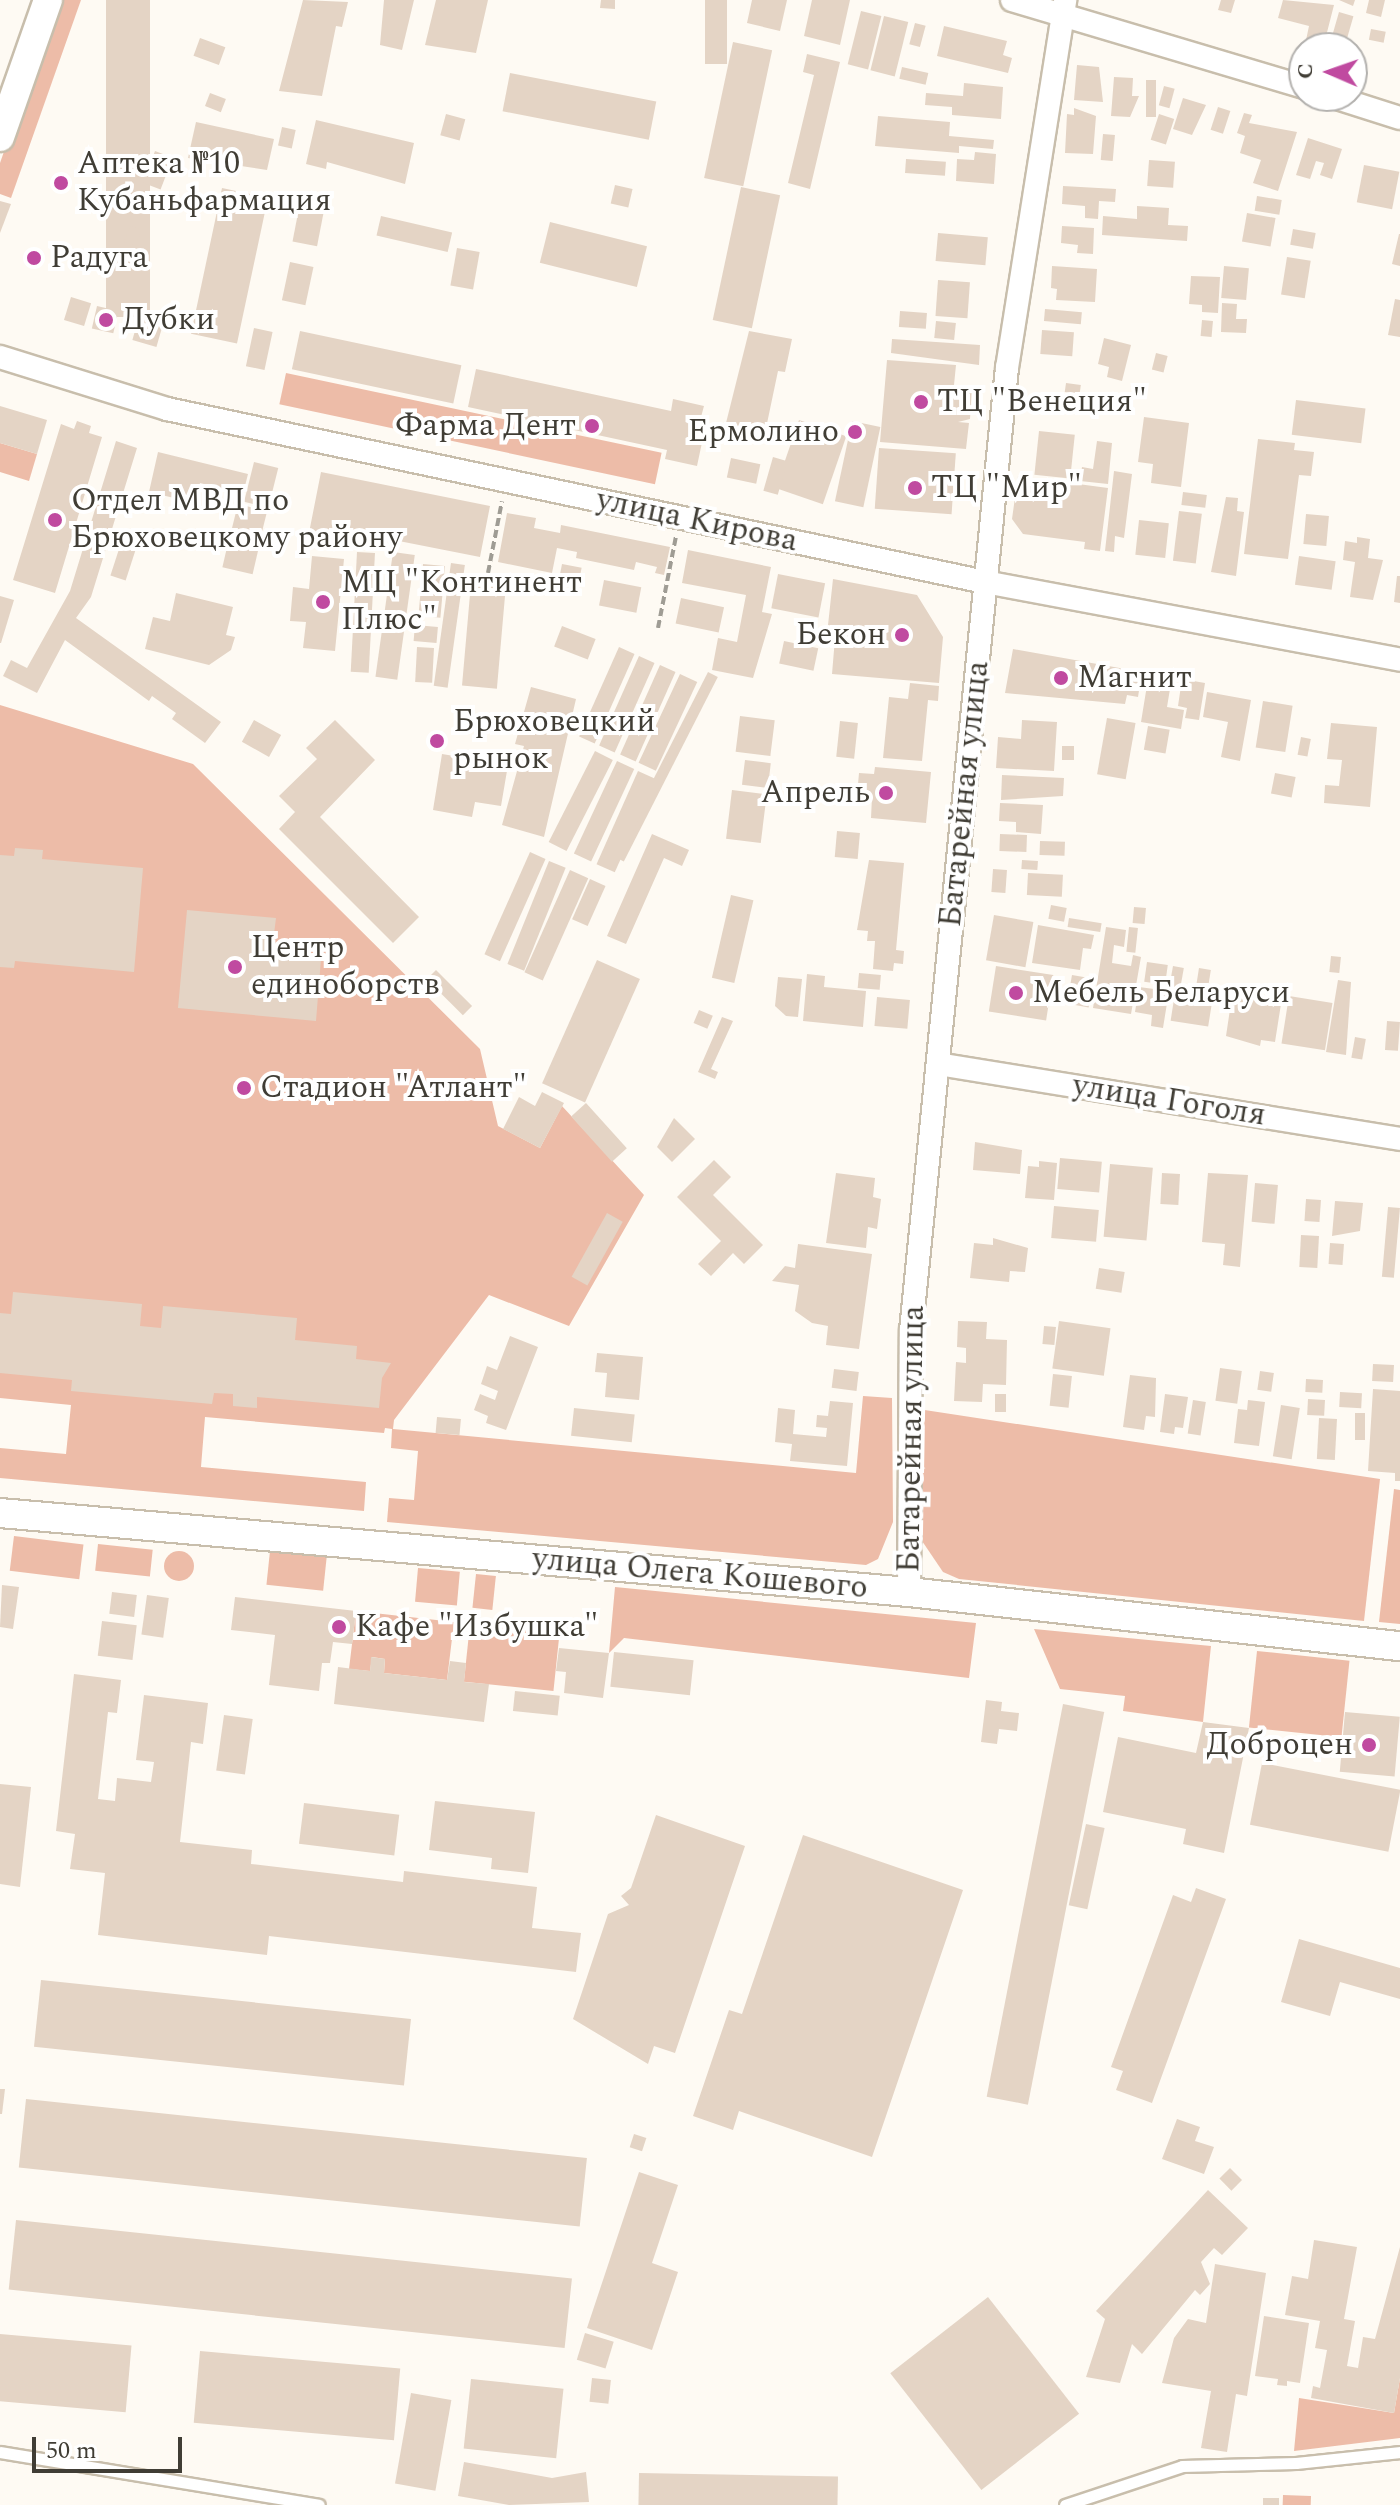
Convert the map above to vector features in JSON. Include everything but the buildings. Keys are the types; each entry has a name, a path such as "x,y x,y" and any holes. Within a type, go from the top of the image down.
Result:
{"street":[{"path":"0,137 48,0"},
{"path":"1012,0 1064,6 1288,82"},
{"name":"Батарейная улица","path":"909,1592 908,1366 985,582 1022,257 1064,6"},
{"path":"1368,108 1400,118"},
{"name":"улица Кирова","path":"0,357 167,409 985,582 1400,660"},
{"name":"улица Гоголя","path":"938,1064 1400,1139"},
{"name":"улица Олега Кошевого","path":"0,1513 909,1592 1400,1646"}],"lane":[{"path":"0,2452 319,2505"},
{"path":"1065,2505 1182,2466 1296,2463 1400,2452"}],"path":[{"path":"488,573 506,480"},
{"path":"658,628 680,517"}],"shaded area":[{"path":"57,0 81,0 11,198 0,194 0,163"},
{"path":"286,373 662,453 655,484 279,404"},
{"path":"0,443 37,454 29,481 0,472"},
{"name":"Стадион \"Атлант\"","path":"0,705 193,764 480,1049 498,1126 540,1148 562,1106 644,1195 569,1326 489,1295 394,1420 393,1429 856,1473 863,1396 892,1398 893,1522 878,1559 866,1565 387,1522 389,1498 414,1500 418,1451 391,1448 392,1429 385,1428 384,1433 205,1417 201,1467 366,1482 364,1511 0,1478 0,1448 66,1454 71,1405 0,1398"},
{"path":"918,1409 1380,1479 1364,1621 959,1579 943,1572 920,1538"},
{"path":"1394,1489 1400,1490 1400,1624 1379,1622"},
{"path":"14,1536 83,1545 79,1579 10,1571"},
{"path":"98,1544 153,1550 150,1577 95,1571"},
{"path":"179,1551 190,1555 194,1566 190,1577 179,1581 168,1577 164,1566 168,1555"},
{"path":"270,1551 327,1557 323,1591 266,1585"},
{"path":"418,1568 460,1572 457,1606 415,1602"},
{"path":"476,1574 496,1576 492,1610 472,1608"},
{"path":"615,1587 976,1623 969,1678 624,1638 609,1653"},
{"path":"356,1611 454,1622 447,1680 384,1673 385,1659 372,1657 370,1671 349,1669"},
{"path":"470,1624 560,1633 553,1691 464,1682"},
{"path":"1034,1629 1211,1646 1203,1722 1123,1711 1125,1696 1060,1689"},
{"path":"1257,1651 1349,1661 1341,1737 1249,1728"},
{"path":"1400,2378 1400,2438 1294,2451 1299,2398 1394,2413"},
{"path":"1283,2495 1311,2496 1311,2505 1283,2505"}],"place":[{"name":"Аптека №10 Кубаньфармация","path":"61,183"},
{"name":"Радуга","path":"34,258"},
{"name":"Дубки","path":"106,320"},
{"name":"ТЦ \"Венеция\"","path":"921,402"},
{"name":"Фарма Дент","path":"592,426"},
{"name":"Ермолино","path":"855,432"},
{"name":"ТЦ \"Мир\"","path":"915,488"},
{"name":"Отдел МВД по Брюховецкому району","path":"55,520"},
{"name":"МЦ \"Континент Плюс\"","path":"323,602"},
{"name":"Бекон","path":"902,635"},
{"name":"Магнит","path":"1061,678"},
{"name":"Брюховецкий рынок","path":"437,741"},
{"name":"Апрель","path":"886,793"},
{"name":"Центр единоборств","path":"235,967"},
{"name":"Мебель Беларуси","path":"1016,993"},
{"name":"Стадион \"Атлант\"","path":"244,1088"},
{"name":"Кафе \"Избушка\"","path":"339,1627"},
{"name":"Доброцен","path":"1369,1745"}]}
